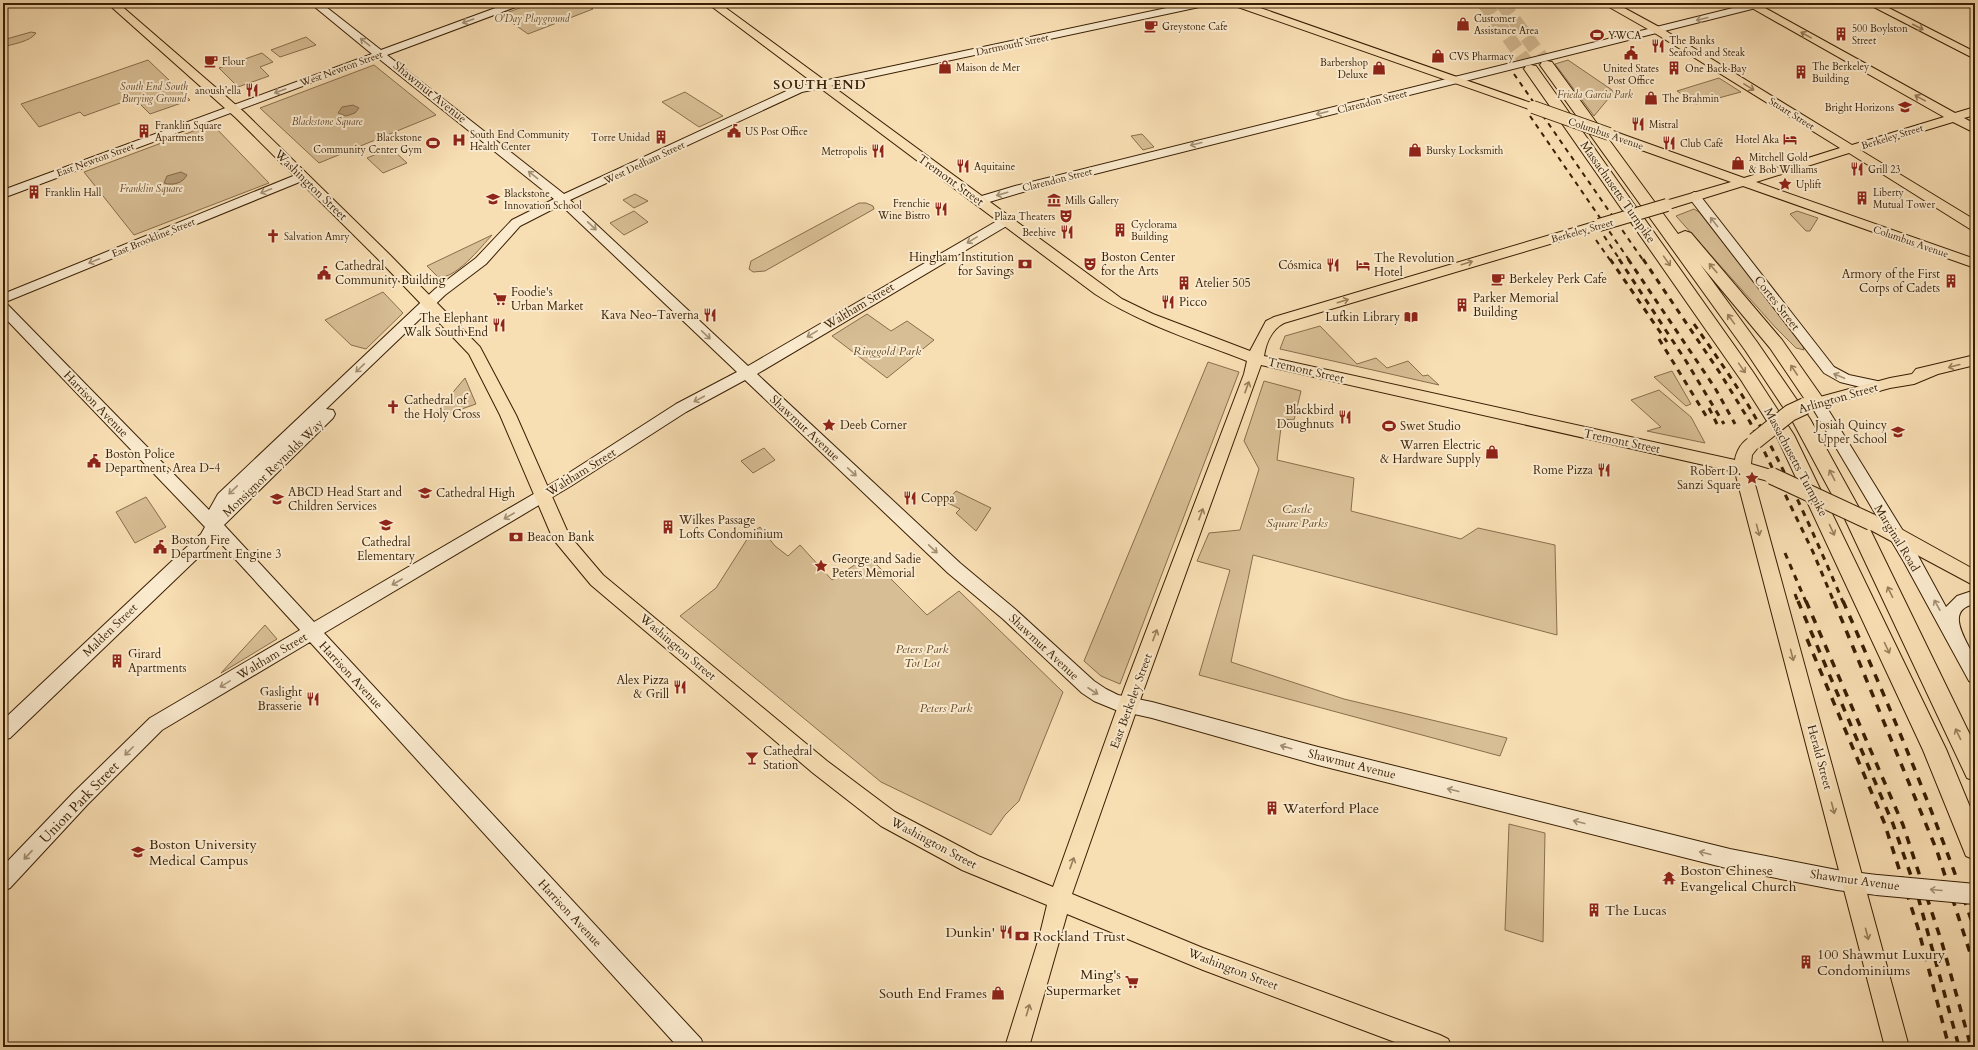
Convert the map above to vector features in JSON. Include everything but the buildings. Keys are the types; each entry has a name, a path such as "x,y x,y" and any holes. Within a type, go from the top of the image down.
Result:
{"highway":[{"name":"Massachusetts Turnpike","path":"1975,770 1863,536 1810,435 1771,375 1626,174 1539,67 1741,366 1785,435 1815,495 1934,749 1975,848"},
{"path":"1626,174 1659,205 1761,325 1811,404"}],"main road":[{"name":"Washington Street","path":"112,3 232,108 302,176 473,349 481,360 508,415 562,539 597,580 856,795 897,824 954,856 1203,959 1440,1047"},
{"name":"Shawmut Avenue","path":"315,3 563,200 954,568 1008,613 1088,687 1109,700 1152,710 1318,756 1730,859 1853,882 1975,894"},
{"name":"West Newton Street","path":"232,108 518,3"},
{"name":"Tremont Street","path":"712,3 979,202 1117,302 1148,317 1256,358 1742,467 1772,476 1895,534 1975,579"},
{"name":"Dartmouth Street","path":"820,84 1204,3"},
{"name":"Columbus Avenue","path":"1236,3 1975,264"},
{"name":"Stuart Street","path":"1607,3 1656,30 1975,226"},
{"name":"Clarendon Street","path":"979,202 1026,187 1656,30 1751,4 1765,3"},
{"path":"1871,3 1975,56"},
{"path":"1751,4 1975,129"},
{"name":"West Dedham Street","path":"432,306 468,280 481,261 519,221 788,94 820,84"},
{"name":"East Newton Street","path":"3,194 232,108"},
{"name":"Berkeley Street","path":"1256,358 1261,339 1271,324 1278,320 1667,205 1975,111"},
{"name":"East Brookline Street","path":"3,299 302,176"},
{"name":"Cortes Street","path":"1694,196 1829,370 1845,379 1883,385"},
{"name":"Waltham Street","path":"156,724 542,496 681,408 747,373 1006,221"},
{"name":"Monsignor Reynolds Way","path":"214,525 217,508 224,498 432,306"},
{"name":"Harrison Avenue","path":"3,308 214,525 693,1047"},
{"name":"East Berkeley Street","path":"1017,1047 1050,938 1059,900 1128,705 1226,447 1256,358"},
{"name":"Arlington Street","path":"1742,467 1744,453 1755,441 1790,413 1811,404 1883,385 1914,379 1932,372 1975,360"},
{"name":"Marginal Road","path":"1811,404 1895,534 1959,644 1975,676"},
{"name":"Herald Street","path":"1742,467 1897,1047"},
{"name":"Malden Street","path":"3,732 199,546 214,525"},
{"path":"1959,644 1951,625 1950,616 1955,606 1960,601 1975,597"},
{"name":"Union Park Street","path":"3,881 82,798 156,724"}],"green space":[{"name":"O'Day Playground","path":"533,3 583,3 593,9 528,34 501,15"},
{"path":"31,32 36,33 30,39 3,47 3,40"},
{"path":"306,37 316,45 280,57 271,50"},
{"path":"262,53 273,62 260,67 269,76 238,87 219,68"},
{"name":"South End South Burying Ground","path":"148,60 190,100 150,114 134,98 84,116 80,112 39,127 21,104"},
{"name":"Frieda Garcia Park","path":"1568,60 1612,90 1613,93 1594,116 1555,64"},
{"name":"Blackstone Square","path":"374,65 436,115 319,163 260,108"},
{"path":"1719,78 1741,92 1696,104 1677,91"},
{"path":"685,92 723,116 699,127 662,102"},
{"name":"Franklin Square","path":"212,124 269,183 134,235 84,172"},
{"path":"1142,134 1154,147 1143,150 1131,136"},
{"path":"391,148 407,163 383,173 367,158"},
{"path":"635,194 648,201 634,208 623,200"},
{"path":"859,203 866,203 873,206 874,209 765,271 753,272 749,269 751,261"},
{"path":"1694,209 1699,212 1802,343 1804,350 1796,348 1775,327 1676,216"},
{"path":"634,211 648,222 624,235 610,223"},
{"path":"1797,211 1818,218 1810,231 1806,231 1790,214"},
{"path":"492,235 467,262 445,277 438,277 427,266"},
{"path":"383,292 403,313 366,349 351,345 325,320"},
{"name":"Ringgold Park","path":"867,314 891,331 907,321 934,340 887,378 832,336"},
{"path":"1320,326 1357,364 1376,358 1387,368 1408,361 1423,376 1428,375 1439,385 1280,349 1285,336"},
{"path":"1208,362 1239,372 1120,684 1101,676 1084,661"},
{"path":"1672,371 1691,404 1686,406 1654,377"},
{"path":"465,378 476,404 436,418 432,417"},
{"name":"Castle Square Parks","path":"1264,381 1301,391 1294,420 1282,419 1277,460 1354,478 1351,511 1461,539 1478,528 1555,545 1557,635 1253,555 1231,662 1344,699 1507,738 1500,756 1199,675 1230,570 1197,561 1209,533 1240,530 1259,469 1244,441"},
{"path":"1659,390 1691,417 1705,443 1647,431 1661,427 1631,400"},
{"path":"764,448 775,460 753,473 741,461"},
{"path":"956,491 991,508 976,531 956,513 960,509 946,502"},
{"path":"146,497 166,527 135,543 116,512"},
{"name":"Peters Park","path":"760,527 775,546 788,556 800,545 832,580 868,556 927,615 959,591 1063,692 1019,801 1005,815 991,835 881,782 680,616 716,588 751,533"},
{"path":"265,625 277,639 221,673"},
{"path":"1509,824 1545,833 1543,942 1505,930"}],"shaded area":[{"path":"353,105 359,108 355,113 346,116 338,113 342,107"},
{"path":"181,172 187,175 180,182 171,184 164,183 167,176"}],"tunnel":[{"path":"1484,3 1531,69"},
{"path":"1502,3 1547,65"}],"railway":[{"path":"1514,74 1643,260"},
{"path":"1530,116 1629,260"},
{"path":"1604,236 1620,260"},
{"path":"1596,240 1610,260"},
{"path":"1610,259 1667,342"},
{"path":"1619,259 1686,361 1724,424"},
{"path":"1628,259 1715,388 1735,424"},
{"path":"1643,259 1720,373 1750,422 1813,552 1834,602"},
{"path":"1694,324 1754,415 1801,507 1843,602"},
{"path":"1659,339 1708,419"},
{"path":"1709,408 1717,424"},
{"path":"1785,553 1806,602"},
{"path":"1795,594 1798,602"},
{"path":"1798,601 1893,824 1917,893 1959,1047"},
{"path":"1806,601 1903,825 1942,943 1971,1047"},
{"path":"1834,601 1937,851 1975,968"},
{"path":"1843,601 1913,764 1975,931"},
{"path":"1807,639 1884,822 1918,928 1949,1047"}],"place":[{"name":"Customer Assistance Area","path":"1463,24"},
{"name":"Greystone Cafe","path":"1151,26"},
{"name":"500 Boylston Street","path":"1841,34"},
{"name":"YWCA","path":"1597,35"},
{"name":"The Banks Seafood and Steak","path":"1658,46"},
{"name":"United States Post Office","path":"1631,53"},
{"name":"CVS Pharmacy","path":"1438,56"},
{"name":"Flour","path":"211,61"},
{"name":"Maison de Mer","path":"945,67"},
{"name":"Barbershop Deluxe","path":"1379,68"},
{"name":"One Back Bay","path":"1674,68"},
{"name":"The Berkeley Building","path":"1801,72"},
{"name":"anoush’ella","path":"252,90"},
{"name":"The Brahmin","path":"1651,98"},
{"name":"Bright Horizons","path":"1905,107"},
{"name":"Mistral","path":"1638,124"},
{"name":"Franklin Square Apartments","path":"144,131"},
{"name":"US Post Office","path":"734,131"},
{"name":"Torre Unidad","path":"661,137"},
{"name":"Hotel Aka","path":"1790,139"},
{"name":"South End Community Health Center","path":"459,140"},
{"name":"Blackstone Community Center Gym","path":"433,143"},
{"name":"Club Café","path":"1669,143"},
{"name":"Bursky Locksmith","path":"1415,150"},
{"name":"Metropolis","path":"878,151"},
{"name":"Mitchell Gold & Bob Williams","path":"1738,163"},
{"name":"Aquitaine","path":"963,166"},
{"name":"Grill 23","path":"1857,169"},
{"name":"Uplift","path":"1785,184"},
{"name":"Franklin Hall","path":"34,192"},
{"name":"Liberty Mutual Tower","path":"1862,198"},
{"name":"Blackstone Innovation School","path":"493,199"},
{"name":"Mills Gallery","path":"1054,200"},
{"name":"Frenchie Wine Bistro","path":"941,209"},
{"name":"Plaza Theaters","path":"1066,216"},
{"name":"Cyclorama Building","path":"1120,230"},
{"name":"Beehive","path":"1067,232"},
{"name":"Salvation Amry","path":"273,236"},
{"name":"Hingham Institution for Savings","path":"1025,264"},
{"name":"Boston Center for the Arts","path":"1090,264"},
{"name":"Cósmica","path":"1333,265"},
{"name":"The Revolution Hotel","path":"1363,265"},
{"name":"Cathedral Community Building","path":"324,273"},
{"name":"Berkeley Perk Cafe","path":"1498,279"},
{"name":"Armory of the First Corps of Cadets","path":"1951,281"},
{"name":"Atelier 505","path":"1184,283"},
{"name":"Foodie's Urban Market","path":"500,299"},
{"name":"Picco","path":"1168,302"},
{"name":"Parker Memorial Building","path":"1462,305"},
{"name":"Kava Neo-Taverna","path":"710,315"},
{"name":"Lufkin Library","path":"1411,317"},
{"name":"The Elephant Walk South End","path":"499,325"},
{"name":"Cathedral of the Holy Cross","path":"393,407"},
{"name":"Blackbird Doughnuts","path":"1345,417"},
{"name":"Deeb Corner","path":"829,425"},
{"name":"Swet Studio","path":"1389,426"},
{"name":"Josiah Quincy Upper School","path":"1898,432"},
{"name":"Warren Electric & Hardware Supply","path":"1492,452"},
{"name":"Boston Police Department, Area D-4","path":"94,461"},
{"name":"Rome Pizza","path":"1604,470"},
{"name":"Robert D. Sanzi Square","path":"1752,478"},
{"name":"Cathedral High","path":"425,493"},
{"name":"Coppa","path":"910,498"},
{"name":"ABCD Head Start and Children Services","path":"277,499"},
{"name":"Cathedral Elementary","path":"386,525"},
{"name":"Wilkes Passage Lofts Condominium","path":"668,527"},
{"name":"Beacon Bank","path":"516,537"},
{"name":"Boston Fire Department Engine 3","path":"160,547"},
{"name":"George and Sadie Peters Memorial","path":"821,566"},
{"name":"Girard Apartments","path":"117,661"},
{"name":"Alex Pizza & Grill","path":"680,687"},
{"name":"Gaslight Brasserie","path":"313,699"},
{"name":"Cathedral Station","path":"752,758"},
{"name":"Waterford Place","path":"1272,808"},
{"name":"Boston University Medical Campus","path":"138,852"},
{"name":"Boston Chinese Evangelical Church","path":"1669,878"},
{"name":"The Lucas","path":"1594,910"},
{"name":"Dunkin'","path":"1006,932"},
{"name":"Rockland Trust","path":"1022,936"},
{"name":"100 Shawmut Luxury Condominiums","path":"1806,962"},
{"name":"Ming's Supermarket","path":"1132,982"},
{"name":"South End Frames","path":"998,993"}],"district":[{"name":"SOUTH END","path":"820,84"}],"park label":[{"name":"Peters Park Tot Lot","path":"922,656"}]}
